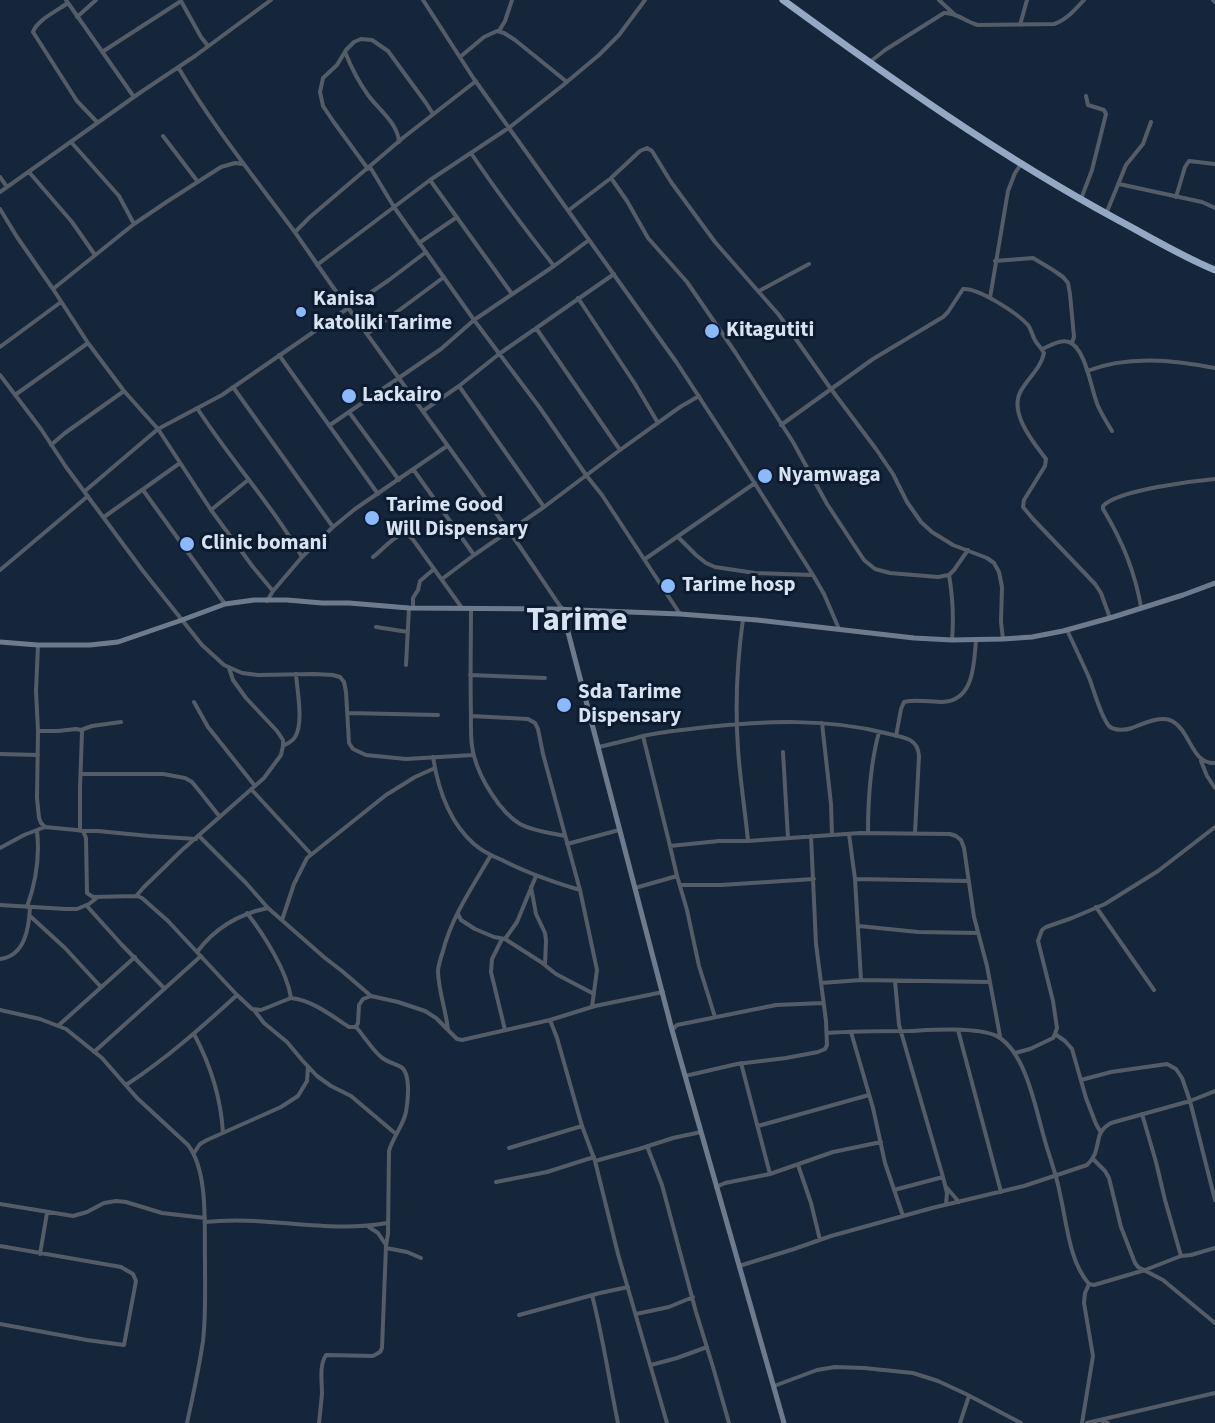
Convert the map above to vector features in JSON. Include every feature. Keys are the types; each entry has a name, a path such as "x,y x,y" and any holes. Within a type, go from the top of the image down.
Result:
{"highway":[{"path":"783,0 945,114 1080,200 1215,270"}],"main road":[{"path":"0,642 90,645 118,642 225,604 254,600 349,603 411,608 562,609 680,614 914,638 1003,639 1032,637 1067,630 1215,583"},
{"path":"562,609 672,1030 784,1423"}],"street":[{"path":"77,17 96,0"},
{"path":"102,52 181,0 208,46"},
{"path":"0,192 271,0"},
{"path":"423,0 476,81 699,396 813,575 824,594 838,629"},
{"path":"460,57 484,38 499,31 512,0"},
{"path":"317,265 430,180 510,127 567,82 619,35 645,0"},
{"path":"939,0 954,14"},
{"path":"1020,26 1027,0"},
{"path":"870,62 885,50 948,12 978,25 1054,24 1073,12 1084,0"},
{"path":"98,123 77,101 33,32 33,28 67,2 134,97"},
{"path":"499,31 515,40 567,82"},
{"path":"433,114 388,51 372,40 361,39 354,42 337,65 323,78 320,92 323,106 369,168 474,321 602,495 680,614"},
{"path":"345,52 367,94 396,130 399,142"},
{"path":"178,68 195,96 509,531 562,609"},
{"path":"294,232 399,142 476,81"},
{"path":"1080,200 1092,170 1106,114 1104,110 1088,105 1086,96"},
{"path":"1106,214 1126,165 1143,144 1151,122"},
{"path":"163,136 198,182"},
{"path":"71,142 119,196 134,224"},
{"path":"568,210 611,178 640,151 647,148 652,151 675,188 715,242 779,315 876,449 921,522 953,545 994,563 1002,586 1003,639"},
{"path":"471,153 520,223 554,266"},
{"path":"1176,197 1189,161 1215,164"},
{"path":"53,289 134,224 198,182 221,167 235,163 244,164"},
{"path":"990,298 1008,191 1021,163"},
{"path":"28,172 72,222 95,255"},
{"path":"0,177 8,187"},
{"path":"611,178 648,238 687,282 735,352 804,461 827,504 864,560 875,568 890,573 938,577 948,575 968,550"},
{"path":"430,180 512,294"},
{"path":"1119,184 1202,202 1215,208"},
{"path":"0,208 88,343 124,391 158,429 211,510 273,591"},
{"path":"419,243 457,218"},
{"path":"330,425 441,349 474,321 589,240"},
{"path":"85,491 158,429 233,387 426,252"},
{"path":"996,261 1033,258 1063,277 1068,283 1070,294 1074,337 1072,344"},
{"path":"759,291 808,264"},
{"path":"423,411 614,274"},
{"path":"367,334 444,277"},
{"path":"781,425 873,358 943,317 963,289 970,289 990,298 1013,312 1029,326 1034,339 1044,353 1042,360 1017,398 1017,408 1023,424 1046,459 1045,466 1024,500 1023,507 1095,584 1101,593 1110,618"},
{"path":"578,298 658,423"},
{"path":"0,347 61,302"},
{"path":"536,328 620,450"},
{"path":"1042,349 1066,341 1078,348 1097,403 1112,431"},
{"path":"15,395 88,343"},
{"path":"279,355 378,494"},
{"path":"1087,371 1113,363 1152,360 1215,368"},
{"path":"0,375 143,571 202,645 224,665 242,673 258,675 296,674 340,677 344,682 349,743 352,749 366,755 406,759 473,755"},
{"path":"459,386 544,507"},
{"path":"233,387 333,527"},
{"path":"51,445 124,391"},
{"path":"442,579 680,407 699,396"},
{"path":"197,408 291,538 302,557"},
{"path":"349,412 399,480"},
{"path":"267,601 302,557 333,527 355,509 447,446"},
{"path":"104,517 180,463"},
{"path":"413,470 474,555"},
{"path":"211,510 248,480"},
{"path":"1141,608 1132,566 1103,506 1118,497 1146,490 1215,480"},
{"path":"645,559 755,483"},
{"path":"143,490 225,604"},
{"path":"0,570 88,496"},
{"path":"373,557 401,534 408,535 462,609"},
{"path":"678,537 696,555 715,567 755,573 813,575"},
{"path":"406,665 413,598 420,581 434,569"},
{"path":"948,575 953,598 952,640"},
{"path":"471,609 470,675 473,755 481,776 491,794 519,823 536,830 565,836"},
{"path":"742,619 737,724 748,841"},
{"path":"376,627 408,632"},
{"path":"1067,630 1110,727 1122,730 1154,720 1172,720 1185,732 1215,788"},
{"path":"896,736 904,702 956,700 968,688 972,675 976,640"},
{"path":"38,645 37,808 41,823 45,827"},
{"path":"137,896 253,788 272,769 281,754 283,740 246,698 233,680 229,668"},
{"path":"283,746 294,738 299,726 296,674"},
{"path":"470,675 545,678"},
{"path":"194,702 208,727 253,788 311,854"},
{"path":"348,713 438,715"},
{"path":"471,716 528,719 535,723 538,729 580,890 597,970 592,1007"},
{"path":"38,731 81,730 121,722"},
{"path":"598,747 669,731 768,723 822,723 909,739 919,748 915,834"},
{"path":"822,723 832,835"},
{"path":"81,730 83,736 81,831 87,837 87,893 93,897 137,896 142,898 168,921 237,995 254,1009 264,1023 287,1042 317,1076 351,1096 396,1134"},
{"path":"868,833 872,764 879,732"},
{"path":"643,736 699,966 715,1017"},
{"path":"783,752 788,838"},
{"path":"0,754 38,755"},
{"path":"433,757 443,799 473,843 491,855 536,876 580,890"},
{"path":"1199,757 1207,763 1215,763"},
{"path":"282,920 303,863 311,854 386,795 435,768"},
{"path":"81,774 177,775 192,782 220,817"},
{"path":"1015,1053 1053,1038 1057,1028 1053,1001 1038,941 1046,927 1105,904 1158,872 1215,826"},
{"path":"0,848 45,827 149,836 198,837 246,883 268,908 371,996 425,1011 436,1018 457,1039 462,1040 550,1020 592,1007 663,992"},
{"path":"567,844 619,830"},
{"path":"0,959 12,955 25,940 38,864 37,831"},
{"path":"670,846 868,833 950,834 961,840 974,917 984,950 1000,1037"},
{"path":"849,834 859,926 861,980"},
{"path":"685,1076 741,1063 786,1058 825,1049 827,1033 816,944 811,836"},
{"path":"448,1030 446,1010 439,986 438,966 450,929 491,855"},
{"path":"505,1030 490,965 503,939 517,922 536,876"},
{"path":"634,888 677,876"},
{"path":"681,885 721,885 814,879"},
{"path":"855,879 969,881"},
{"path":"531,887 536,914 545,933 544,965"},
{"path":"0,905 77,909 99,897"},
{"path":"86,905 164,988"},
{"path":"1096,907 1154,990"},
{"path":"197,952 213,933 224,925 247,913 268,908"},
{"path":"247,913 273,953 290,987 291,998"},
{"path":"458,913 461,920 475,929 503,939 556,974 594,994"},
{"path":"30,916 65,948 101,987"},
{"path":"859,926 918,932 978,933"},
{"path":"94,1052 201,956"},
{"path":"59,1025 135,957"},
{"path":"821,984 861,980 990,982"},
{"path":"895,981 901,1031 943,1177 946,1204"},
{"path":"126,1085 194,1034 237,995"},
{"path":"356,1027 358,1005 363,999 371,996"},
{"path":"254,1009 261,1010 291,998 301,999 350,1026 356,1027 383,1059 406,1072 406,1112 389,1151 388,1234 382,1348 373,1356 326,1355 323,1359 319,1423"},
{"path":"672,1030 676,1025 776,1005 823,1003"},
{"path":"0,1010 40,1019 66,1029 102,1058 137,1098 194,1153 202,1181 205,1220 205,1319 187,1423"},
{"path":"550,1020 594,1159 667,1423"},
{"path":"958,1030 1001,1192"},
{"path":"827,1033 958,1030 979,1031 1000,1037 1015,1053 1022,1065 1060,1192 1073,1258 1089,1284 1105,1282 1181,1256 1215,1248"},
{"path":"851,1032 885,1163 903,1216"},
{"path":"194,1034 216,1089 222,1110 224,1133"},
{"path":"1055,1034 1072,1049 1100,1131"},
{"path":"741,1063 770,1174"},
{"path":"1081,1080 1111,1072 1167,1064 1176,1069 1182,1078 1190,1101 1215,1200"},
{"path":"194,1153 200,1144 207,1140 281,1107 298,1096 307,1081 308,1067"},
{"path":"738,1266 903,1216 1024,1186 1087,1165 1093,1159 1100,1131 1104,1127 1215,1091"},
{"path":"758,1126 869,1095"},
{"path":"1142,1114 1181,1256"},
{"path":"509,1148 582,1126"},
{"path":"496,1182 547,1172 701,1132"},
{"path":"716,1186 770,1174 833,1152 880,1142"},
{"path":"647,1146 662,1185 729,1423"},
{"path":"1093,1159 1109,1178 1120,1221 1135,1263 1138,1267 1163,1280 1215,1323"},
{"path":"798,1165 811,1203 819,1240"},
{"path":"894,1190 943,1177"},
{"path":"945,1187 959,1202"},
{"path":"0,1204 73,1216 104,1203 116,1201 168,1214 205,1220 244,1220 337,1227 368,1227 387,1223"},
{"path":"40,1254 47,1213"},
{"path":"368,1227 378,1233 386,1247 421,1258"},
{"path":"0,1246 126,1269 133,1274 136,1281 124,1345 0,1324"},
{"path":"1082,1423 1093,1356 1084,1303 1089,1284"},
{"path":"519,1315 628,1287"},
{"path":"592,1295 605,1346 618,1423"},
{"path":"636,1314 669,1307 693,1297"},
{"path":"651,1365 707,1347"},
{"path":"774,1386 817,1370 836,1367 913,1373 969,1395 1017,1422"},
{"path":"1087,1423 1215,1393"},
{"path":"960,1423 969,1395"},
{"path":"1100,1420 1108,1423"}],"place":[{"name":"Kanisa katoliki Tarime","path":"301,312"},
{"name":"Kitagutiti","path":"712,331"},
{"name":"Lackairo","path":"349,396"},
{"name":"Nyamwaga","path":"765,476"},
{"name":"Tarime Good Will Dispensary","path":"372,518"},
{"name":"Clinic bomani","path":"187,544"},
{"name":"Tarime hosp","path":"668,586"},
{"name":"Sda Tarime Dispensary","path":"564,705"}],"district":[{"name":"Tarime","path":"577,623"}]}
